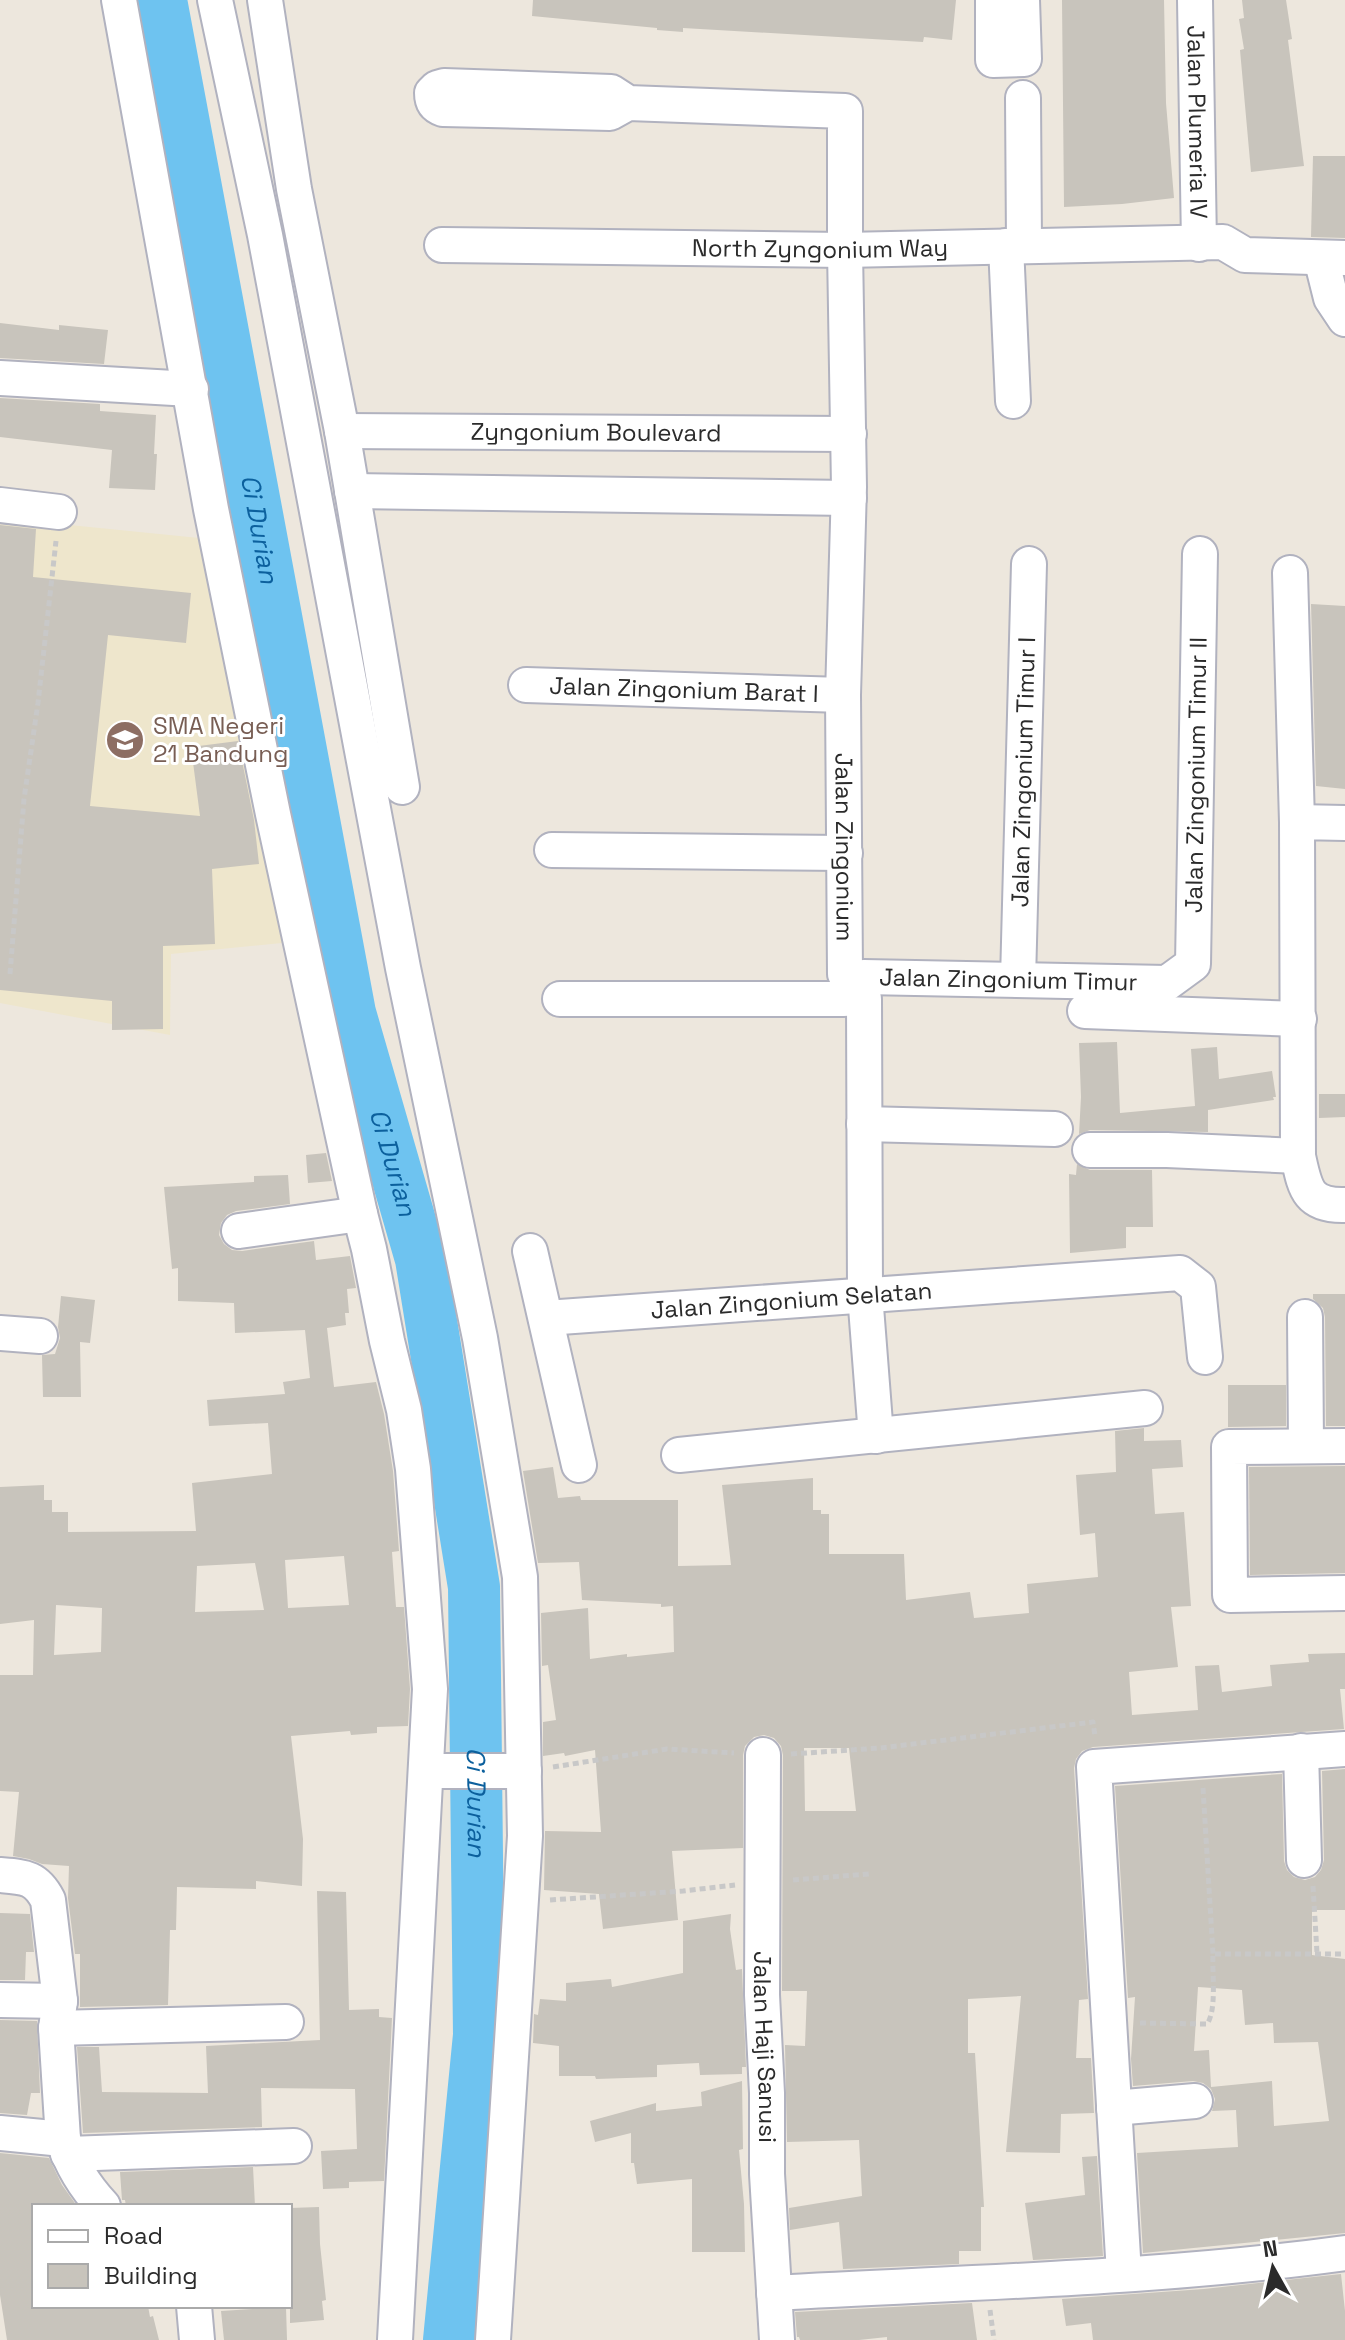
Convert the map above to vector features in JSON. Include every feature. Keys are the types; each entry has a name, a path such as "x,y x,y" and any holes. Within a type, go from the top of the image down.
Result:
{"street":[{"path":"119,0 211,509 273,814 404,1410 413,1469 437,1771 395,2340"},
{"path":"215,0 268,250 403,968 480,1338 520,1577 514,1771 525,1836 493,2340"},
{"path":"265,0 294,189 342,431 402,787"},
{"path":"993,0 993,60 1024,59 1022,0"},
{"name":"Jalan Plumeria IV","path":"1195,0 1199,244"},
{"path":"1013,401 1015,246 1023,98"},
{"name":"Jalan Zingonium","path":"628,103 845,111 849,469 843,695 845,974 864,999 865,1282 876,1436"},
{"name":"North Zyngonium Way","path":"442,245 845,250 1223,242 1245,255 1333,258"},
{"path":"1333,258 1331,298 1345,319"},
{"path":"0,378 191,389"},
{"name":"Zyngonium Boulevard","path":"342,431 849,469"},
{"path":"352,491 849,469"},
{"path":"0,505 59,512"},
{"name":"Jalan Zingonium Timur II","path":"1167,983 1193,964 1200,554"},
{"name":"Jalan Zingonium Timur I","path":"1018,980 1029,564"},
{"path":"1290,573 1297,822 1298,1156 1305,1187 1315,1199 1345,1205"},
{"name":"Jalan Zingonium Barat I","path":"526,685 843,695"},
{"path":"1297,822 1345,823"},
{"path":"552,850 845,853"},
{"name":"Jalan Zingonium Timur","path":"560,999 844,999 864,977 1167,983"},
{"path":"1085,1011 1299,1019"},
{"path":"864,1124 1055,1129"},
{"path":"1090,1150 1298,1156"},
{"path":"239,1231 360,1214"},
{"path":"530,1251 579,1465"},
{"name":"Jalan Zingonium Selatan","path":"546,1318 865,1282 1035,1283 1180,1273 1198,1287 1205,1357"},
{"path":"1305,1317 1306,1446"},
{"path":"0,1333 40,1336"},
{"path":"679,1455 1145,1408"},
{"path":"1345,1446 1229,1447 1230,1595 1345,1593"},
{"path":"1124,2274 1094,1767 1345,1749"},
{"path":"1301,1751 1304,1860"},
{"name":"Jalan Haji Sanusi","path":"763,1755 762,1995 767,2174 777,2340"},
{"path":"437,1771 514,1771"},
{"path":"0,1875 30,1879 40,1886 48,1900 66,2146 85,2186 101,2204"},
{"path":"0,2000 58,2015 286,2022"},
{"path":"1114,2108 1195,2101"},
{"path":"0,2133 66,2146 294,2146"},
{"path":"774,2293 1124,2274 1287,2261 1345,2253"},
{"path":"194,2308 197,2340"}],"path":[{"path":"10,974 24,799 59,512"},
{"path":"514,1771 667,1749 763,1755 880,1748 1093,1722 1094,1767"},
{"path":"1108,2021 1207,2024 1211,2020 1213,1954 1201,1758"},
{"path":"1304,1860 1313,1880 1317,1953"},
{"path":"521,1902 869,1874"},
{"path":"1213,1954 1345,1954"}],"shaded area":[{"name":"SMA Negeri 21 Bandung","path":"0,518 209,539 292,942 171,954 170,1035 0,1003"}],"building":[{"path":"533,0 956,0 952,40 924,37 923,42 683,28 683,32 657,30 532,16"},
{"path":"1062,0 1164,0 1166,103 1174,198 1064,207"},
{"path":"1242,0 1286,0 1304,166 1251,172 1240,50 1244,49 1239,19 1244,18"},
{"path":"1313,156 1345,156 1345,238 1311,237"},
{"path":"0,323 59,330 59,325 108,330 104,364 0,358"},
{"path":"0,398 100,404 100,411 156,415 155,490 109,488 112,450 0,437"},
{"name":"SMA Negeri 21 Bandung","path":"0,525 36,529 33,577 191,593 186,643 108,635 90,806 200,816 191,747 238,741 254,820 259,864 212,869 215,944 163,946 163,1029 112,1030 112,1001 0,990"},
{"path":"1311,604 1345,606 1345,789 1316,786"},
{"path":"1117,1042 1120,1113 1195,1106 1191,1049 1217,1047 1219,1079 1272,1071 1276,1097 1273,1097 1274,1100 1208,1110 1208,1132 1090,1130 1079,1134 1079,1043"},
{"path":"1319,1094 1345,1094 1345,1117 1319,1118"},
{"path":"326,1153 332,1181 308,1183 306,1155"},
{"path":"1077,1164 1090,1170 1152,1170 1153,1227 1126,1227 1126,1248 1070,1253 1069,1174 1076,1175"},
{"path":"288,1175 290,1204 227,1215 221,1223 219,1235 224,1244 232,1250 242,1251 314,1241 316,1260 350,1256 356,1288 347,1289 349,1313 345,1313 346,1325 327,1328 334,1387 376,1382 384,1414 393,1471 399,1551 392,1552 396,1607 404,1607 410,1689 408,1726 377,1727 377,1733 351,1735 350,1731 291,1736 303,1839 302,1886 256,1881 256,1889 177,1887 176,1930 170,1930 168,2005 80,2007 80,1954 75,1954 68,1898 69,1866 42,1864 13,1856 19,1792 0,1791 0,1675 33,1675 34,1620 0,1624 0,1487 44,1485 44,1500 52,1500 52,1512 68,1512 68,1532 196,1531 192,1483 272,1474 268,1423 209,1426 207,1400 285,1394 283,1382 310,1378 305,1330 235,1333 234,1303 178,1301 178,1268 172,1269 164,1187 254,1182 254,1176","holes":["344,1556 349,1605 288,1608 285,1560","255,1563 264,1610 195,1612 197,1566","56,1605 102,1608 101,1652 54,1655"]},
{"path":"1313,1294 1345,1294 1345,1426 1326,1426 1325,1317"},
{"path":"61,1296 95,1300 90,1343 80,1342 81,1397 43,1397 42,1355 55,1354 60,1338"},
{"path":"1228,1385 1286,1385 1286,1426 1228,1427"},
{"path":"1144,1428 1144,1441 1181,1440 1183,1467 1152,1469 1155,1514 1184,1512 1191,1606 1171,1607 1178,1667 1129,1672 1132,1715 1198,1710 1195,1666 1219,1665 1222,1692 1272,1686 1270,1665 1309,1662 1308,1654 1345,1653 1345,1689 1340,1689 1344,1729 1093,1747 1082,1751 1074,1768 1088,1999 1079,2000 1076,2058 1091,2058 1094,2113 1061,2114 1060,2153 1006,2152 1021,1996 968,1999 968,2053 975,2053 984,2207 981,2207 981,2251 959,2251 959,2264 843,2269 839,2222 790,2230 789,2208 862,2196 859,2140 787,2142 785,2045 805,2046 807,1991 782,1991 781,1746 774,1738 764,1735 754,1737 745,1746 743,1848 672,1851 678,1920 603,1929 599,1894 544,1890 545,1831 601,1832 595,1750 565,1756 564,1753 543,1756 543,1722 556,1720 548,1665 542,1666 541,1613 588,1608 590,1659 674,1652 673,1606 582,1600 579,1562 538,1563 523,1471 553,1467 558,1498 678,1500 678,1566 731,1565 722,1485 813,1478 813,1510 829,1514 829,1554 904,1554 906,1600 970,1592 974,1618 1029,1613 1027,1584 1098,1577 1095,1533 1080,1535 1076,1475 1116,1472 1115,1431","holes":["804,1748 849,1748 856,1811 805,1811"]},
{"path":"1345,1466 1345,1573 1250,1575 1249,1467"},
{"path":"1345,1769 1345,1910 1312,1910 1312,1955 1345,1959 1345,2233 1143,2253 1137,2153 1238,2147 1236,2110 1212,2111 1215,2099 1211,2089 1203,2083 1193,2081 1133,2086 1131,2059 1135,1997 1128,1998 1115,1786 1282,1774 1284,1861 1294,1877 1305,1880 1315,1877 1324,1860 1322,1771","holes":["1198,1987 1242,1990 1245,2025 1273,2023 1274,2043 1318,2042 1329,2121 1274,2126 1272,2081 1211,2087 1209,2050 1194,2051"]},
{"path":"317,1891 346,1892 349,2010 379,2009 379,2017 392,2018 384,2181 349,2182 349,2188 323,2189 321,2151 357,2149 355,2089 261,2088 262,2127 83,2133 77,2047 99,2047 102,2092 208,2093 206,2046 320,2040"},
{"path":"0,1913 30,1914 34,1952 26,1952 25,1980 0,1980"},
{"path":"731,1914 736,1970 742,1969 746,2067 742,2067 742,2074 700,2075 699,2063 657,2065 657,2077 596,2079 595,2076 559,2076 559,2046 533,2043 534,2014 538,2015 540,1999 566,2001 566,1983 611,1979 612,1987 683,1973 683,1921"},
{"path":"0,2020 37,2021 40,2093 31,2093 27,2115 0,2113"},
{"path":"742,2081 743,2149 739,2150 745,2252 692,2252 692,2179 637,2184 634,2163 631,2163 631,2133 595,2142 590,2121 656,2103 656,2111 702,2106 701,2092"},
{"path":"0,2153 49,2158 76,2204 32,2204 32,2308 148,2308 159,2340 7,2340 0,2295"},
{"path":"1097,2156 1103,2256 1033,2260 1025,2203 1085,2195 1082,2157"},
{"path":"253,2167 255,2204 126,2204 122,2200 120,2172"},
{"path":"319,2207 326,2300 322,2301 324,2320 290,2323 292,2208"},
{"path":"1341,2274 1345,2340 1093,2340 1091,2323 1066,2326 1062,2299 1204,2289"},
{"path":"972,2303 977,2340 887,2340 887,2337 800,2340 797,2337 795,2312"},
{"path":"286,2308 287,2340 224,2340 221,2311"}],"waterway":[{"name":"Ci Durian","path":"161,0 350,1013 421,1259 474,1587 479,2035 449,2340"}],"place":[{"name":"SMA Negeri 21 Bandung","path":"125,740"}]}
